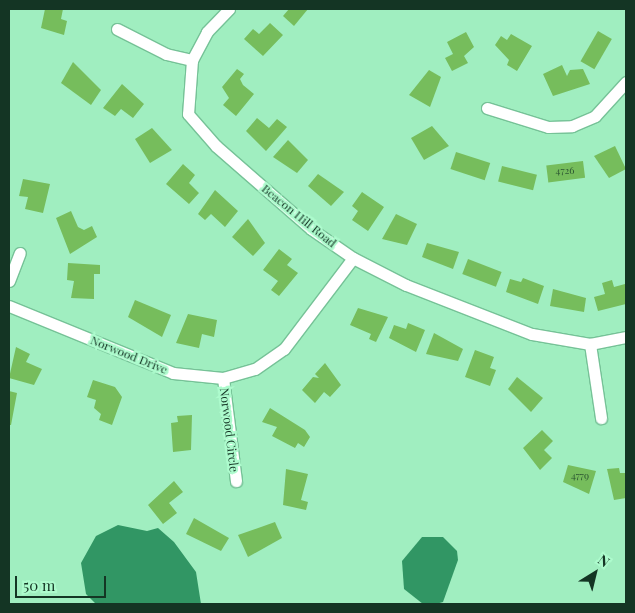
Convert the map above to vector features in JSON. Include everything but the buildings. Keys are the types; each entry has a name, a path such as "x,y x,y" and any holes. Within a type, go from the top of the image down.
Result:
{"street":[{"name":"Beacon Hill Road","path":"229,9 208,32 192,60 188,114 216,146 311,229 353,258 406,286 532,334 590,344 626,337"},
{"path":"117,29 166,54 192,60"},
{"path":"487,108 548,128 572,126 595,116 626,82"},
{"path":"9,281 20,253"},
{"name":"Norwood Drive","path":"9,306 173,373 223,378 255,369 284,349 353,258"},
{"path":"590,344 601,418"},
{"name":"Norwood Circle","path":"223,378 236,481"}],"shaded area":[{"path":"118,525 147,531 158,528 174,542 196,572 201,604 96,604 86,594 81,563 96,536"},
{"path":"422,537 443,537 457,551 458,560 443,602 436,604 423,604 404,589 402,561"}]}
